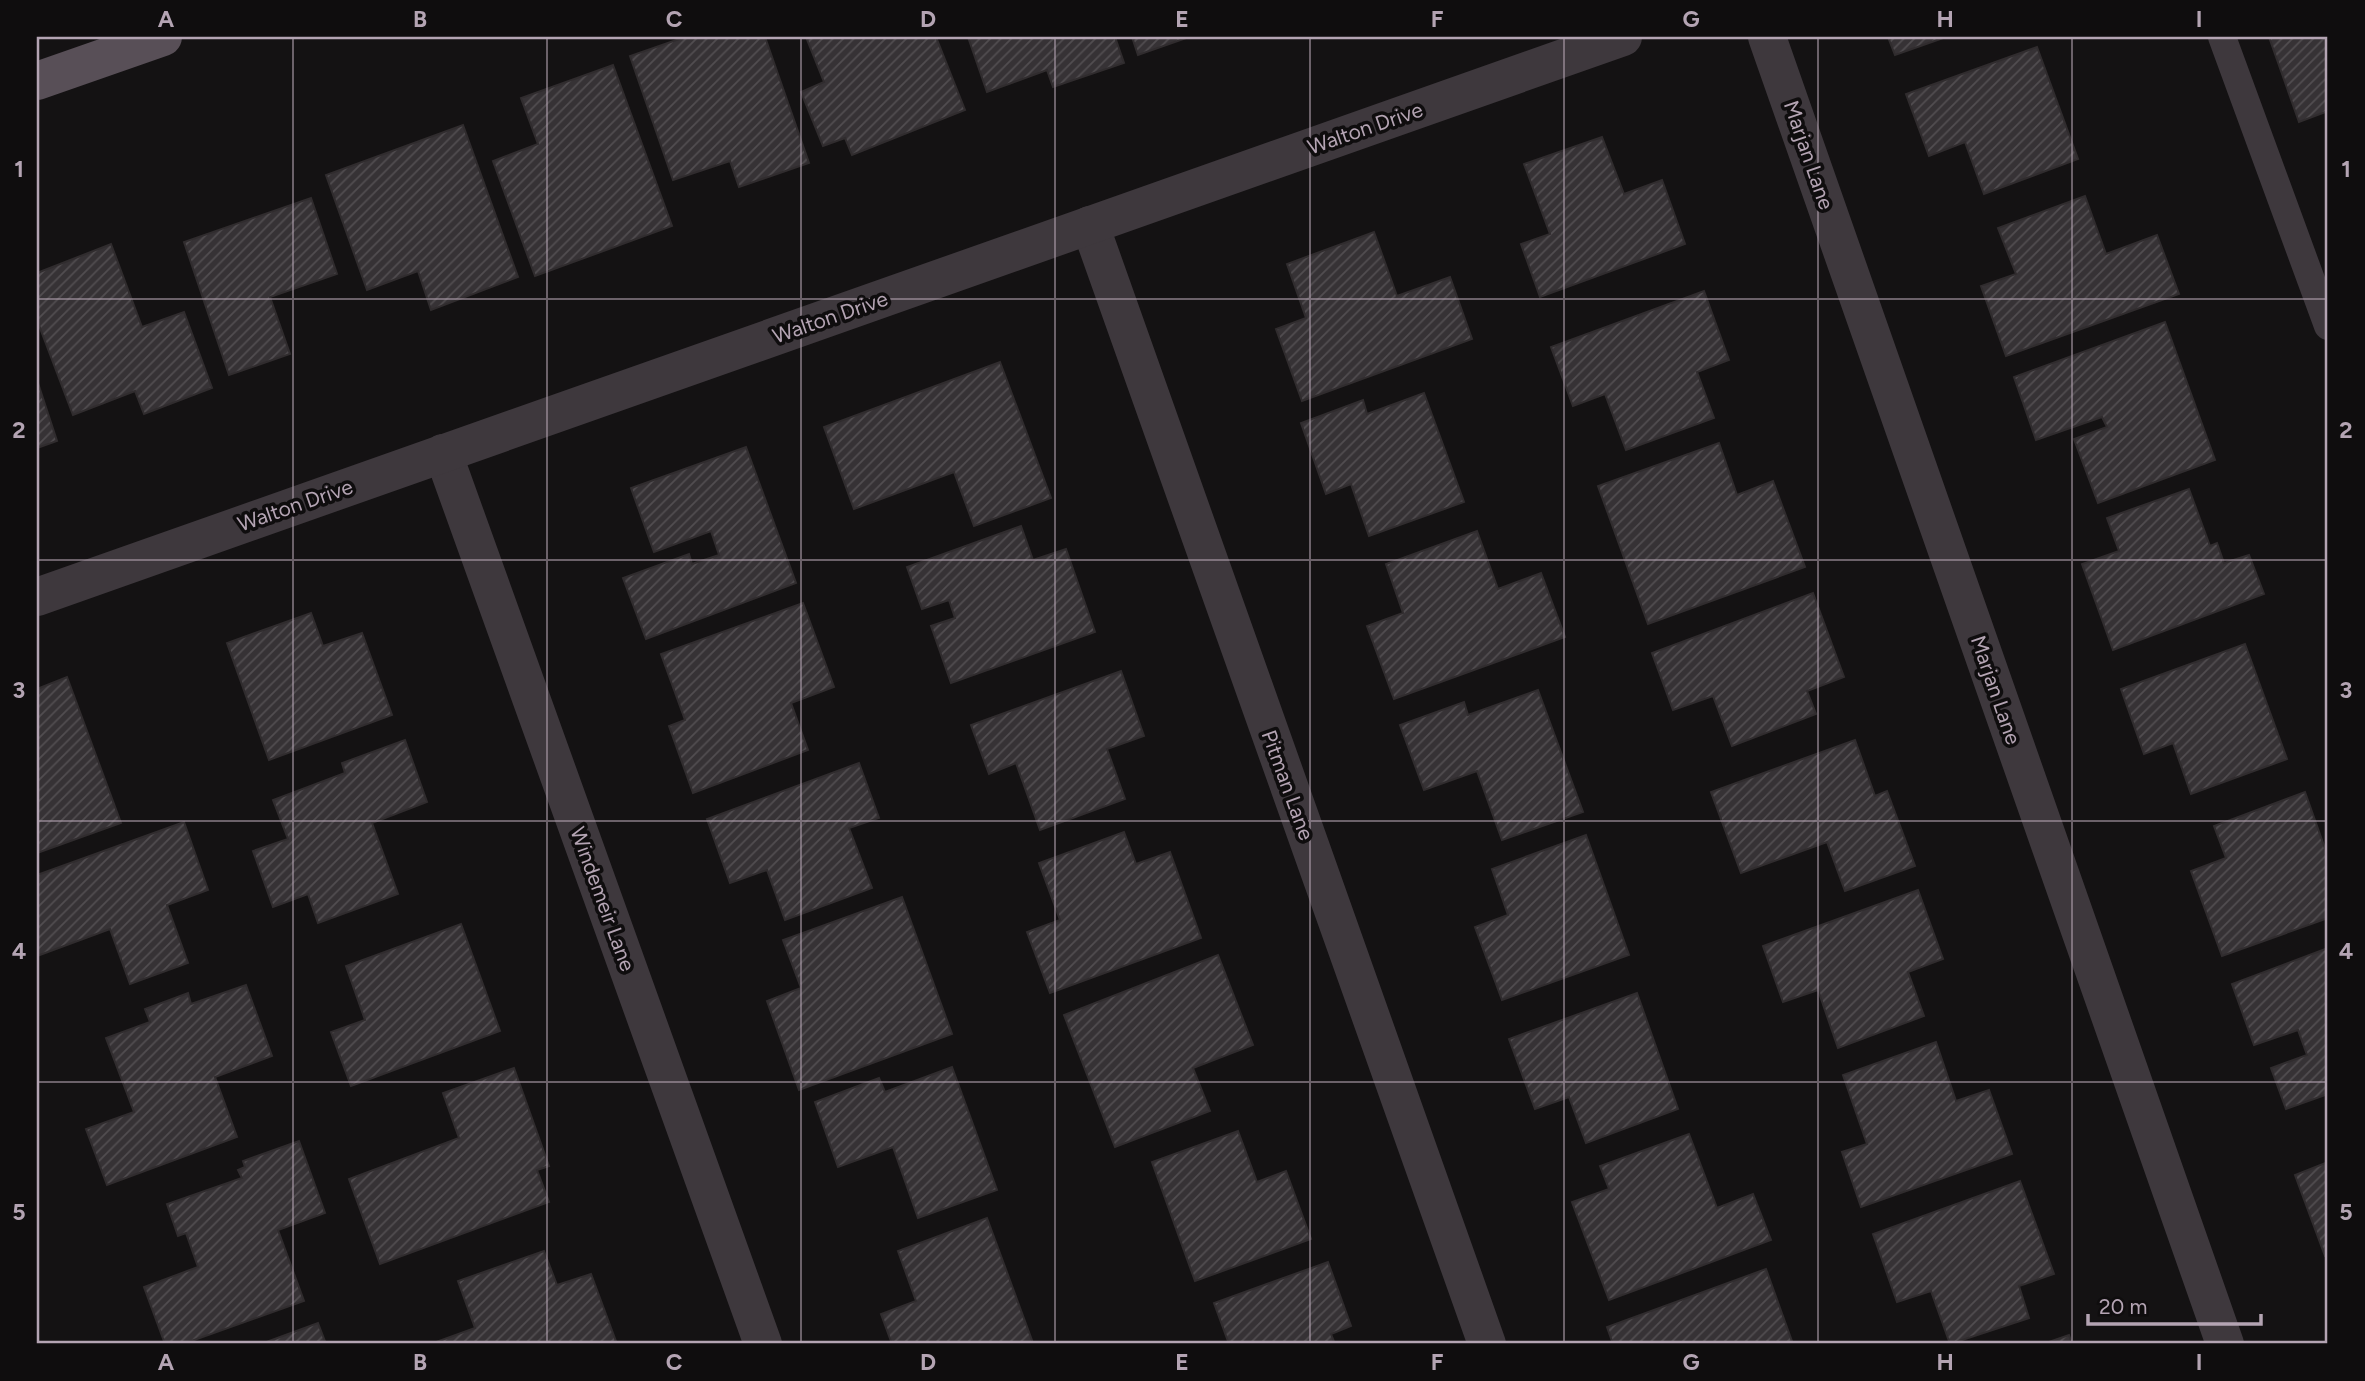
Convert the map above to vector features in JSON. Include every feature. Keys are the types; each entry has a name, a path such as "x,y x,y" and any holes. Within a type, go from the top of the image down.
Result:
{"main road":[{"path":"37,82 163,37"}],"street":[{"name":"Walton Drive","path":"37,597 1623,37"},
{"name":"Marjan Lane","path":"1767,37 2225,1344"},
{"name":"Pitman Lane","path":"1090,225 1487,1344"},
{"name":"Windemeir Lane","path":"443,453 763,1344"}],"lane":[{"path":"2222,37 2328,326"}],"building":[{"path":"685,37 765,37 809,163 739,187 730,161 673,180 630,56"},
{"path":"806,37 936,37 965,110 852,155 845,138 823,146 801,92 824,82"},
{"path":"968,37 1115,37 1124,63 1053,87 1047,70 987,92"},
{"path":"1132,37 1189,37 1138,55"},
{"path":"1888,37 1946,37 1895,55"},
{"path":"2269,37 2328,37 2328,111 2299,122"},
{"path":"2037,47 2078,159 1984,194 1965,142 1929,156 1906,94"},
{"path":"613,65 672,226 535,276 493,161 538,144 521,98"},
{"path":"463,125 518,277 431,310 418,271 367,290 326,175"},
{"path":"1602,137 1624,194 1662,180 1685,244 1540,297 1521,244 1550,234 1524,164"},
{"path":"2085,196 2106,254 2157,235 2179,294 2006,356 1981,286 2016,274 1998,228"},
{"path":"311,198 337,274 270,297 290,354 229,375 184,242"},
{"path":"1374,232 1397,296 1450,277 1472,339 1302,401 1276,329 1306,318 1287,264"},
{"path":"111,244 142,327 184,312 212,388 144,414 135,391 73,415 37,320 37,273"},
{"path":"1704,291 1729,360 1697,372 1714,418 1626,450 1605,394 1573,406 1551,347"},
{"path":"2165,322 2215,460 2098,503 2074,439 2107,427 2102,417 2036,440 2014,377"},
{"path":"1000,362 1051,498 974,526 954,472 854,509 824,427"},
{"path":"37,380 57,441 37,448"},
{"path":"1424,393 1464,502 1369,536 1351,484 1326,494 1301,423 1363,400 1367,414"},
{"path":"1719,443 1737,495 1773,481 1805,567 1648,624 1598,486"},
{"path":"746,447 796,583 646,639 623,578 689,554 692,564 719,555 711,531 654,552 631,488"},
{"path":"2189,489 2210,546 2217,543 2224,563 2249,555 2264,594 2113,650 2082,564 2119,551 2107,518"},
{"path":"1021,526 1033,560 1066,549 1095,632 951,683 931,626 955,618 949,600 922,609 907,567"},
{"path":"1477,531 1498,589 1541,573 1565,637 1394,699 1367,626 1403,613 1386,564"},
{"path":"1813,593 1844,677 1807,691 1816,714 1732,746 1713,696 1673,710 1652,653"},
{"path":"803,603 834,687 791,703 808,750 693,793 669,726 685,720 661,654"},
{"path":"311,613 323,646 362,633 392,715 269,760 227,643"},
{"path":"2245,644 2287,759 2191,794 2173,743 2144,754 2121,689"},
{"path":"1121,671 1144,736 1107,749 1125,799 1040,830 1016,763 989,774 971,725"},
{"path":"67,677 121,823 37,853 37,689"},
{"path":"1538,690 1583,812 1502,840 1477,771 1424,790 1400,725 1464,702 1468,715"},
{"path":"405,740 427,802 372,823 398,894 318,923 308,894 273,907 253,851 288,839 273,800 345,773 342,763"},
{"path":"1855,740 1875,796 1887,791 1915,866 1845,891 1827,842 1741,873 1711,792"},
{"path":"859,763 879,818 849,828 872,888 785,920 767,870 730,883 707,819"},
{"path":"2305,792 2328,857 2328,918 2222,956 2191,871 2226,858 2214,826"},
{"path":"184,822 208,890 167,905 188,963 130,984 110,929 37,956 37,875"},
{"path":"1124,832 1136,864 1170,852 1201,938 1050,993 1027,932 1060,920 1039,863"},
{"path":"1586,835 1629,955 1502,1000 1475,927 1508,915 1492,869"},
{"path":"1918,890 1943,959 1908,972 1924,1016 1838,1048 1818,990 1783,1002 1763,946"},
{"path":"902,897 952,1034 799,1090 767,1001 801,988 783,940"},
{"path":"461,924 500,1031 351,1086 331,1032 365,1020 346,966"},
{"path":"2328,948 2328,1094 2286,1109 2271,1068 2307,1055 2298,1030 2254,1045 2232,984"},
{"path":"1218,955 1253,1045 1193,1068 1210,1111 1115,1147 1064,1015"},
{"path":"246,985 272,1056 215,1077 237,1137 107,1185 86,1129 134,1112 106,1038 150,1022 145,1009 188,993 191,1004"},
{"path":"1637,993 1678,1109 1586,1143 1569,1097 1535,1109 1509,1039"},
{"path":"1936,1042 1956,1101 1989,1090 2012,1154 1861,1207 1842,1152 1867,1144 1843,1075"},
{"path":"952,1067 997,1190 918,1218 893,1147 838,1167 815,1102 879,1078 885,1092"},
{"path":"514,1068 549,1166 537,1170 549,1202 380,1264 349,1179 459,1138 443,1093"},
{"path":"1238,1131 1257,1182 1286,1171 1311,1239 1195,1281 1152,1162"},
{"path":"1689,1134 1717,1208 1753,1194 1771,1240 1609,1300 1572,1202 1609,1189 1600,1166"},
{"path":"299,1141 325,1213 278,1230 304,1301 183,1344 165,1344 144,1287 198,1267 186,1233 178,1236 167,1204 242,1178 238,1170 245,1167 243,1161"},
{"path":"2328,1162 2328,1255 2325,1256 2295,1175"},
{"path":"2020,1181 2054,1274 2019,1286 2029,1318 1950,1344 1931,1291 1897,1302 1873,1234"},
{"path":"987,1218 1033,1343 892,1344 881,1314 916,1301 898,1251"},
{"path":"544,1251 557,1285 591,1274 617,1344 437,1344 436,1342 475,1328 458,1281"},
{"path":"1328,1262 1351,1326 1331,1334 1335,1344 1229,1344 1214,1303"},
{"path":"1766,1269 1793,1344 1613,1344 1607,1327"},
{"path":"318,1323 326,1344 261,1344"},
{"path":"2069,1335 2072,1344 2043,1344"}]}
